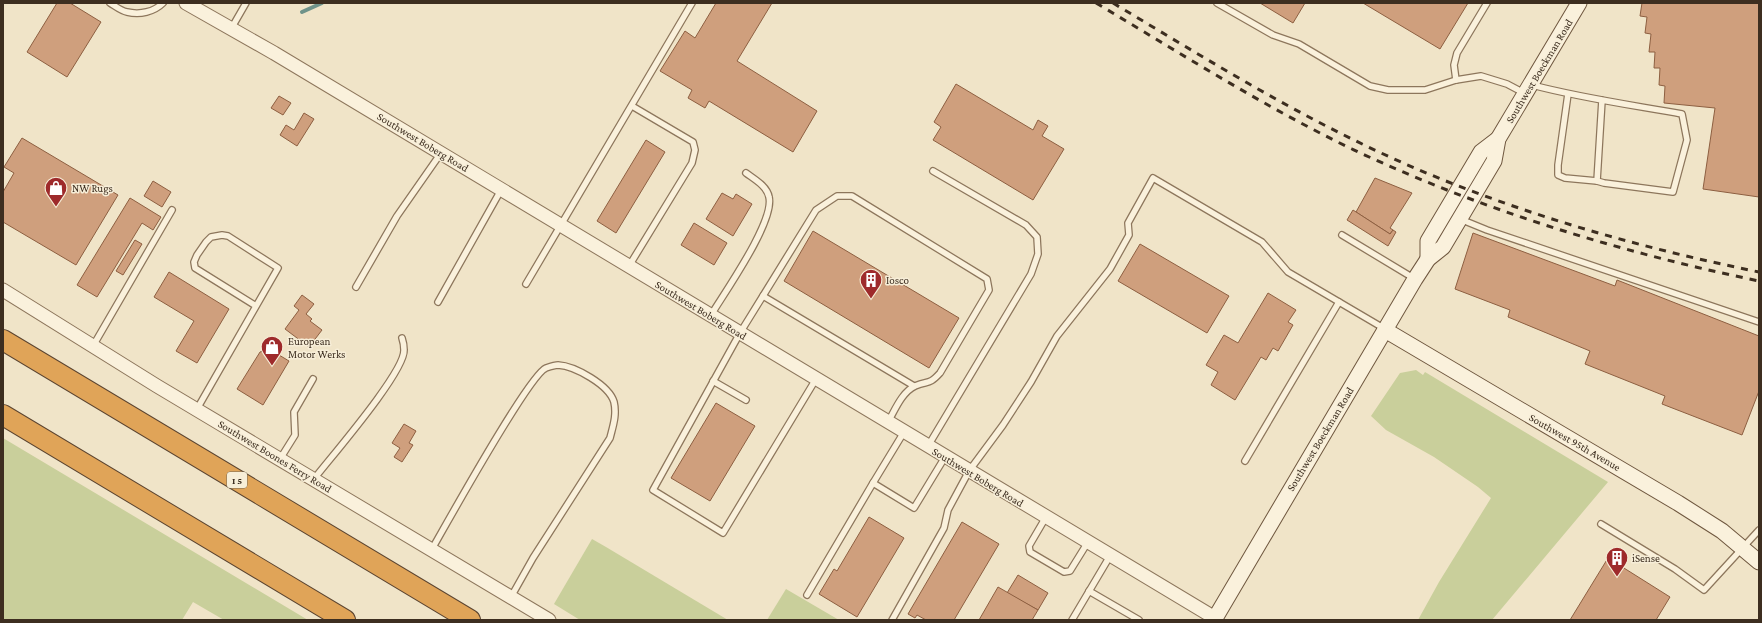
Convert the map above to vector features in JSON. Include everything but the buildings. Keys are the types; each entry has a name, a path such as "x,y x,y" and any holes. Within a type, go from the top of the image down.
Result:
{"highway":[{"name":"I 5","path":"3,340 470,620"},
{"path":"3,416 345,620"}],"main road":[{"name":"Southwest Boeckman Road","path":"1214,619 1415,279 1428,259 1443,247 1460,219 1494,161 1498,139 1579,3"},
{"name":"Southwest Boeckman Road","path":"1428,259 1428,241 1481,152 1498,139"},
{"name":"Southwest 95th Avenue","path":"1385,330 1678,503 1722,531 1759,562"}],"street":[{"name":"Southwest Boberg Road","path":"186,3 441,153 1214,619"},
{"name":"Southwest Boones Ferry Road","path":"3,290 197,409 549,620"}],"lane":[{"path":"110,3 126,12 142,13 157,9 163,3"},
{"path":"231,29 246,3"},
{"path":"526,284 562,226 692,3"},
{"path":"1217,3 1273,36 1299,44 1370,86 1388,90 1425,90 1456,80 1481,76 1528,89 1568,94 1682,114 1687,140 1673,192 1565,178 1558,175 1558,165 1568,94"},
{"path":"1456,80 1454,65 1457,53 1486,3"},
{"path":"1597,181 1602,100"},
{"path":"629,266 692,163 695,150 693,142 632,106"},
{"path":"356,287 397,216 441,153"},
{"path":"928,446 1031,274 1038,254 1037,237 1026,225 933,171"},
{"path":"711,316 760,234 769,209 770,197 765,188 746,173"},
{"path":"892,620 944,528 948,510 969,471 1007,419 1058,336 1110,269 1129,235 1128,223 1152,178 1262,242 1288,272 1385,330"},
{"path":"438,302 501,189"},
{"path":"816,379 723,533 653,490 740,333 816,210 836,196 852,196 987,279 989,290 940,373 930,383 914,386 903,396 887,422"},
{"path":"93,346 172,210"},
{"path":"1460,219 1487,230 1759,322"},
{"path":"197,409 278,268 228,236 217,235 211,237 197,255 194,262 195,268 256,306"},
{"path":"1342,235 1415,279"},
{"path":"763,296 914,386"},
{"path":"1245,461 1339,302"},
{"path":"314,479 384,390 400,364 404,350 402,338"},
{"path":"431,550 534,379 544,369 557,365 572,369 589,377 604,387 614,401 616,417 610,438 533,558 511,596"},
{"path":"280,459 295,435 294,412 313,379"},
{"path":"713,381 746,400"},
{"path":"807,595 904,432"},
{"path":"873,483 914,508 945,457"},
{"path":"1046,517 1029,546 1030,552 1064,572 1070,571 1088,542"},
{"path":"1601,524 1675,569 1704,590 1759,530"},
{"path":"1072,620 1110,556"},
{"path":"1089,591 1139,620"}],"green space":[{"path":"1416,370 1423,375 1425,372 1608,482 1492,620 1418,620 1439,582 1491,498 1478,487 1434,457 1386,430 1371,416 1400,373"},
{"path":"3,438 308,620 224,620 193,602 182,620 3,620"},
{"path":"592,539 728,620 580,620 554,604"},
{"path":"786,589 839,620 767,620"}],"waterway":[{"path":"302,12 322,3"}],"railway":[{"path":"1096,3 1222,79 1286,115 1352,149 1401,171 1501,210 1603,243 1707,270 1759,281"},
{"path":"1113,3 1233,75 1294,109 1356,141 1453,184 1502,202 1604,235 1707,261 1759,272"}],"place":[{"name":"NW Rugs","path":"56,208"},
{"name":"Iosco","path":"871,300"},
{"name":"European Motor Werks","path":"272,366"},
{"name":"iSense","path":"1617,578"}]}
